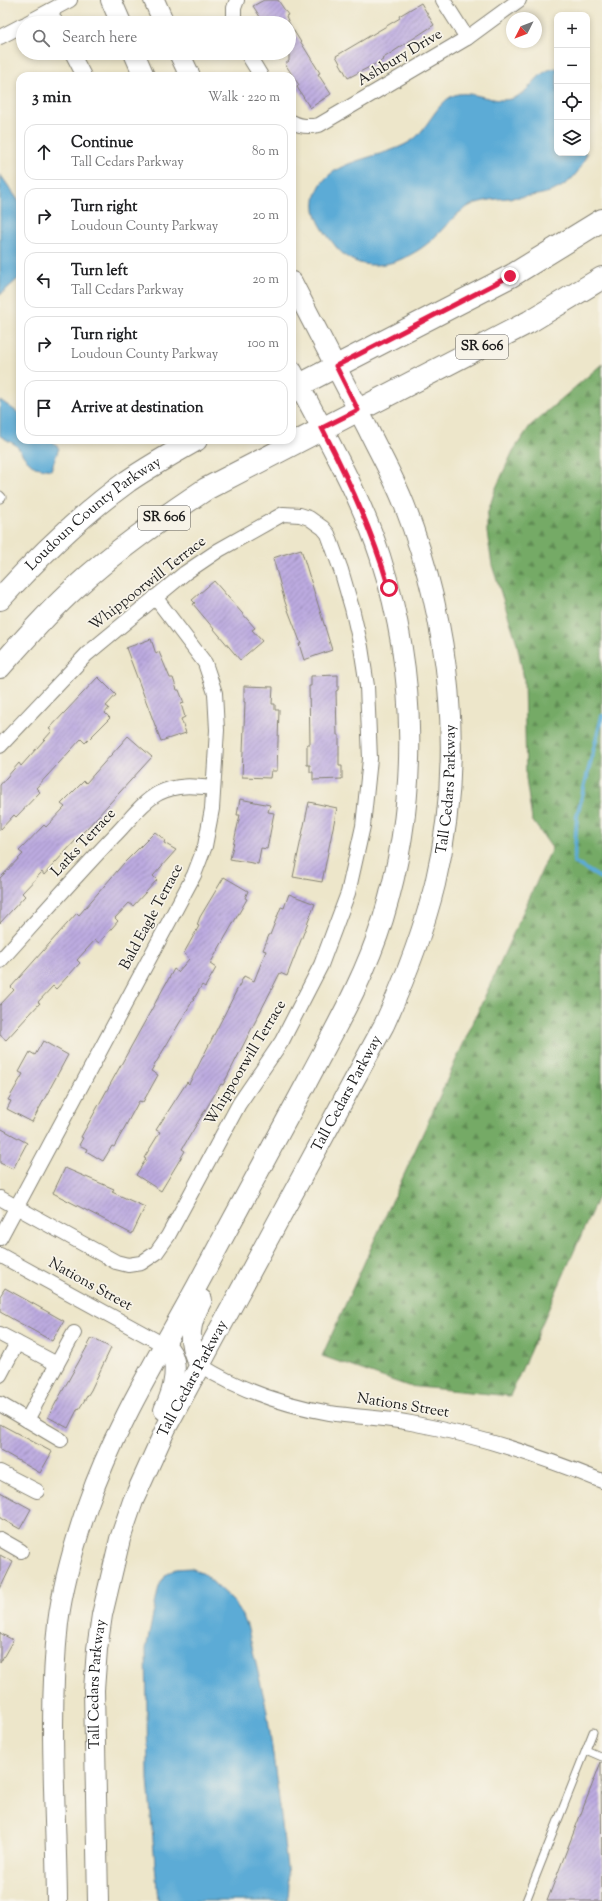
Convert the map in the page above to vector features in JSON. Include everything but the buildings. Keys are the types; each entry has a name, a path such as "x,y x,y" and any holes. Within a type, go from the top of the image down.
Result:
{"main road":[{"path":"111,0 118,16"},
{"path":"154,0 161,16"},
{"path":"137,60 142,72"},
{"path":"182,60 188,72"},
{"path":"296,381 336,366 510,276 602,220"},
{"name":"SR 606","path":"296,442 529,322 602,278"},
{"name":"Tall Cedars Parkway","path":"98,1901 94,1690 97,1649 104,1608 120,1539 146,1468 166,1428 384,1025 406,976 422,931 435,884 444,835 449,790 451,737 448,685 443,640 432,591 416,537 403,502 336,366 296,290"},
{"path":"57,1901 53,1709 59,1620 67,1576 88,1502 125,1416 216,1251 360,981 382,922 400,850 405,818 410,745 407,694 401,637 378,552 348,478 322,428 296,385"},
{"name":"Loudoun County Parkway","path":"0,599 57,539 90,511 128,481 189,444"},
{"name":"SR 606","path":"0,667 50,612 76,587 165,517 206,489 292,444"},
{"path":"200,1365 192,1353 192,1321 216,1271 218,1265 216,1251"},
{"path":"146,1468 143,1455 144,1448 167,1403 173,1384 174,1363 169,1349 164,1345"}],"street":[{"path":"234,16 234,8 237,0"},
{"path":"443,0 467,38"},
{"name":"Ashbury Drive","path":"296,124 311,127 319,125 467,38 520,0"},
{"path":"41,16 58,8"},
{"path":"0,37 16,29"},
{"path":"76,60 82,72"},
{"path":"251,60 259,72"},
{"name":"Whippoorwill Terrace","path":"0,746 87,654 155,597 218,550 283,514 300,515 309,518 323,528 332,544 352,608 367,686 370,759 363,826 348,893 321,965 282,1041 239,1104 168,1236 156,1253 149,1259 141,1263 128,1265 116,1262 0,1198"},
{"name":"Bald Eagle Terrace","path":"0,1238 194,875 209,828 213,788 217,712 215,693 205,663 155,597"},
{"name":"Larks Terrace","path":"0,961 104,846 152,797 169,788 180,786 191,785 213,788"},
{"name":"Nations Street","path":"0,1255 164,1345"},
{"path":"27,1420 74,1333"},
{"path":"0,1334 57,1364"},
{"path":"0,1376 17,1343"},
{"name":"Nations Street","path":"200,1365 235,1384 291,1405 331,1413 410,1422 454,1432 524,1452 602,1481"},
{"path":"0,1404 61,1440"},
{"path":"0,1472 37,1491"},
{"path":"0,1539 21,1551"}],"lane":[{"path":"0,495 2,497 0,499"},
{"path":"526,1901 593,1732"},
{"path":"586,1750 602,1757"}],"green space":[{"path":"602,364 602,1188 510,1396 408,1386 322,1356 552,848 532,820 526,779 524,679 517,643 492,565 487,532 487,515 495,490 513,451 530,426"}],"water":[{"path":"554,68 554,156 586,156 579,170 568,182 556,190 542,194 496,199 472,205 457,214 423,247 395,262 368,265 348,258 337,248 322,228 316,214 315,198 325,179 336,170 348,164 404,145 415,138 445,101 451,97 458,94 472,94 494,99 509,99 522,94 540,76 550,69"},
{"path":"0,174 16,197 16,281 0,295"},
{"path":"0,400 16,411 16,444 54,444 59,448 51,470 35,467 25,458 16,445 0,436"},
{"path":"191,1568 204,1574 235,1603 247,1625 267,1711 289,1885 288,1901 158,1901 148,1779 146,1649 159,1586 166,1575 175,1569"}],"waterway":[{"path":"602,716 577,816 574,862 602,879"}],"route":[{"path":"389,588 378,552 348,478 322,428 358,410 336,366 510,276"}]}
